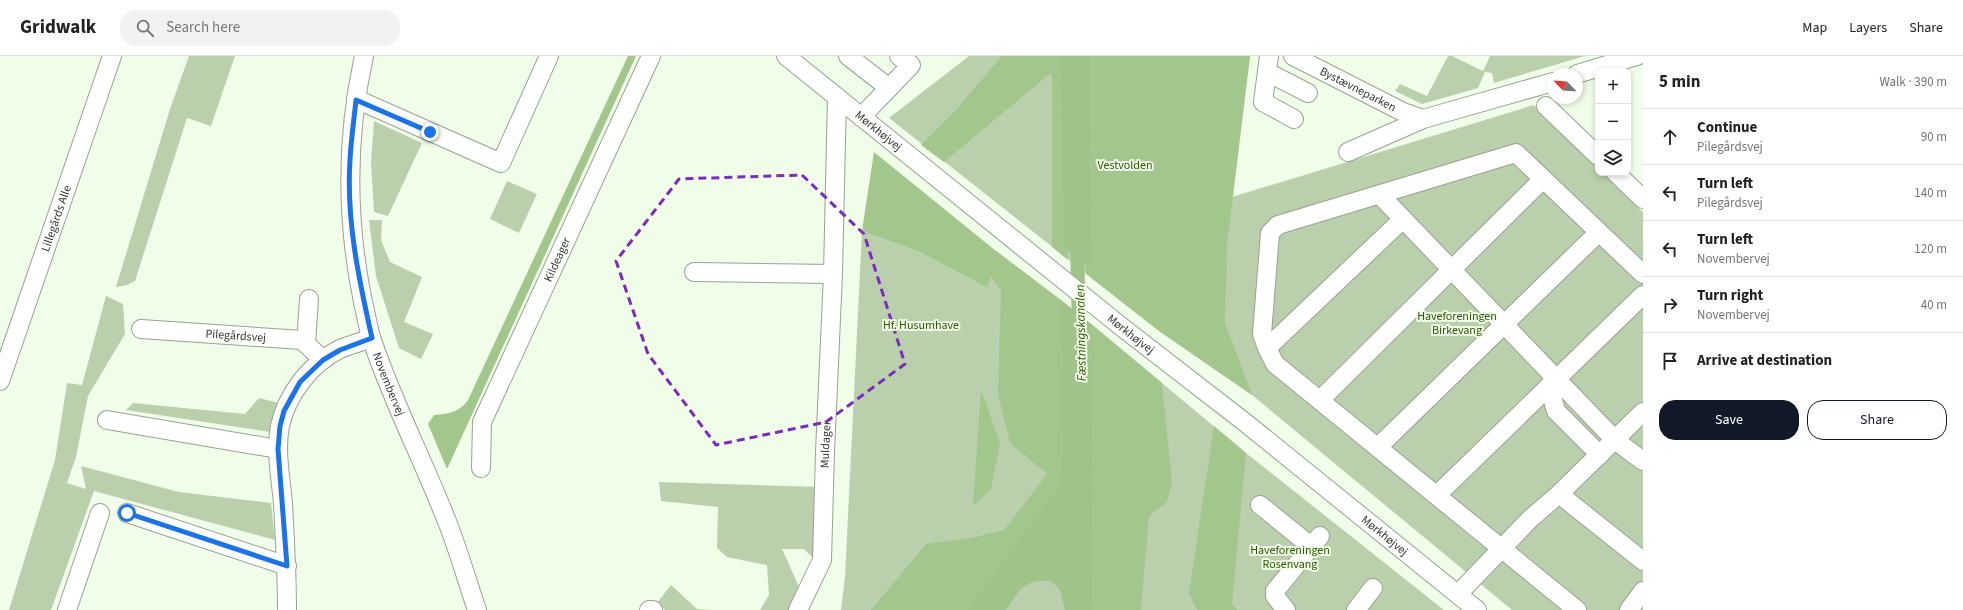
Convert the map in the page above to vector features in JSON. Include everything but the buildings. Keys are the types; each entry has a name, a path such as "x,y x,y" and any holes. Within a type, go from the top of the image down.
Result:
{"street":[{"name":"Lillegårds Alle","path":"0,381 112,56"},
{"name":"Novembervej","path":"364,56 356,100 350,161 351,223 360,285 372,338 392,392 448,524 477,610"},
{"path":"356,100 501,163 550,56"},
{"name":"Kildeager","path":"481,468 482,422 634,96 651,56"},
{"name":"Mørkhøjvej","path":"786,56 1110,318 1246,424 1463,603"},
{"path":"848,56 889,88"},
{"path":"861,117 911,65 899,56"},
{"name":"Bystævneparken","path":"1294,56 1403,112 1423,119"},
{"path":"1583,72 1612,60 1636,56"},
{"path":"1294,118 1263,102 1268,64 1308,93"},
{"name":"Bystævneparken","path":"1348,152 1423,119 1547,84"},
{"name":"Muldager","path":"798,610 822,560 833,274 837,97"},
{"path":"1546,106 1595,153"},
{"path":"1577,610 1275,364 1262,334 1270,233 1278,225 1516,153 1643,274"},
{"path":"1619,176 1643,199"},
{"path":"1320,400 1543,179"},
{"path":"1380,195 1504,324 1553,382 1616,440 1643,462"},
{"path":"1267,348 1403,219"},
{"path":"1378,447 1600,232"},
{"path":"694,272 833,274"},
{"path":"1436,495 1643,295"},
{"path":"306,344 309,299"},
{"name":"Pilegårdsvej","path":"141,330 302,340 323,360"},
{"path":"287,610 287,566 278,449 280,426 291,396 311,370 323,360 340,350 372,338"},
{"path":"1553,382 1556,411 1600,455"},
{"path":"1463,603 1501,548 1530,519 1559,494 1616,440 1643,412"},
{"path":"107,420 278,449"},
{"path":"1559,494 1643,561"},
{"path":"1260,505 1316,541 1275,591 1276,596 1286,610"},
{"path":"67,610 100,513"},
{"path":"127,513 287,566"},
{"path":"1356,610 1373,588"},
{"path":"1629,610 1643,590"},
{"path":"648,610 654,610"}],"highlighted area":[{"path":"802,175 864,234 905,364 826,422 716,445 648,354 616,261 679,179"}],"green space":[{"path":"189,56 235,56 211,126 187,118 135,281 127,285 116,287 170,109"},
{"path":"628,56 636,56 447,469 428,424 434,415 453,412 465,404 468,400"},
{"name":"Haveforeningen Birkevang","path":"969,56 1250,56 1232,197 1534,105 1595,165 1595,176 1606,176 1643,212 1643,610 1512,610 1252,395 1159,331 889,118"},
{"path":"1002,56 1065,56 1068,260 1052,247 1052,72 944,162 921,145 955,111"},
{"name":"Vestvolden","path":"1085,56 1250,56 1227,246 1225,323 1252,395 1159,331 1086,274"},
{"path":"1448,56 1452,56 1483,71 1490,56 1585,56 1494,83 1492,73 1485,72 1478,88 1422,104 1395,91 1400,84 1427,96"},
{"path":"374,121 422,143 388,216 374,212 371,163"},
{"path":"874,152 996,251 1061,300 1062,482 967,610 871,610 926,544 971,538 1004,530 1047,474 1010,443 998,394 1001,291 991,276 987,288 922,253 862,231"},
{"path":"507,181 537,194 519,233 490,219"},
{"path":"369,220 382,220 381,240 390,262 422,277 404,322 433,334 421,359 399,348 376,276"},
{"path":"862,231 922,253 987,288 996,251 1090,323 1246,453 1444,610 841,610 845,577"},
{"path":"106,296 123,304 125,334 88,396 76,457 67,483 86,489 81,466 179,492 271,503 275,540 94,491 51,610 9,610 55,460 67,383 82,385"},
{"path":"1090,323 1162,383 1172,482 1167,502 1149,516 1141,610 1092,610 1093,476"},
{"path":"981,390 1000,443 991,489 973,506"},
{"path":"259,398 279,403 270,432 126,410 133,403 245,414"},
{"path":"1214,426 1246,453 1232,604 1237,610 1197,610 1189,593"},
{"path":"659,482 820,487 818,545 812,557 804,549 782,549 800,589 790,610 760,610 769,595 767,565 727,557 717,548 718,507 661,501"},
{"path":"671,585 697,609 713,610 665,610 657,603"}],"water":[{"path":"1062,56 1089,56 1090,268 1064,247"},
{"path":"1061,300 1090,323 1093,476 1092,610 1065,610 1060,590 1051,581 1042,581 1034,582 1023,587 1006,610 967,610 1062,482"}],"waterway":[{"name":"Fæstningskanalen","path":"1077,240 1079,332"}],"route":[{"path":"127,513 287,566 278,449 280,426 284,411 300,382 323,360 340,350 372,338 360,285 351,223 350,161 356,100 430,132"}],"park label":[{"name":"Hf. Husumhave","path":"921,325"},
{"name":"Haveforeningen Rosenvang","path":"1290,557"}]}
